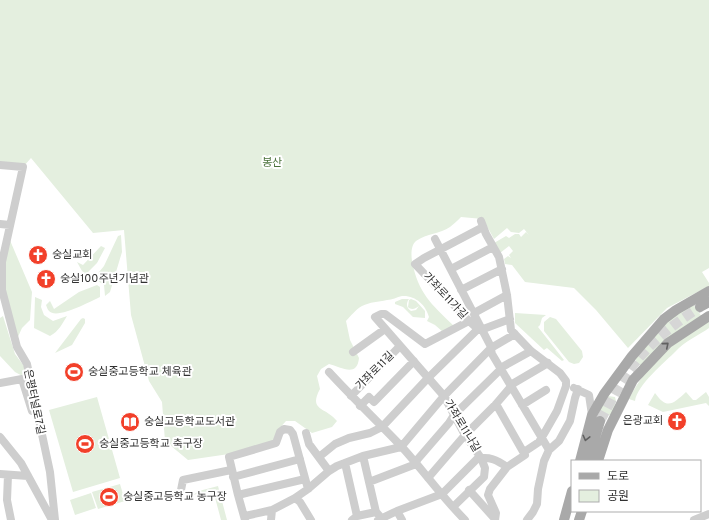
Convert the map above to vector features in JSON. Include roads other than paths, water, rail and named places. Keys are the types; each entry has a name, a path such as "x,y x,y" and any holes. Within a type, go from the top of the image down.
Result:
{"main road":[{"path":"588,460 599,402 621,371 664,319 676,310 709,291"},
{"path":"598,460 608,430 633,380 668,343 709,316"},
{"path":"632,356 632,363 636,366 644,367 647,365"},
{"path":"621,371 621,377 625,381 633,380"},
{"path":"599,402 608,394 614,394 618,399 616,414"},
{"path":"580,460 596,418"},
{"path":"564,520 571,495"}],"street":[{"name":"은평터널로7길","path":"0,165 22,167 2,262 2,290 17,347 27,364 37,418 50,472 55,520"},
{"path":"0,224 10,225"},
{"name":"가좌로11가길","path":"375,317 385,314 425,344 469,321 415,264 482,224 493,247 450,269"},
{"name":"가좌로11가길","path":"435,239 474,313 480,329 491,348 492,354 549,450"},
{"path":"493,247 499,257 502,269 511,330 531,351 560,373 566,383 590,396 596,418"},
{"name":"가좌로11가길","path":"461,290 502,269"},
{"path":"474,313 507,295"},
{"name":"가좌로11나길","path":"375,317 444,396 481,458 498,461 507,467"},
{"path":"319,457 335,444 350,438 370,433 382,427 428,378 480,329 510,319"},
{"path":"469,321 480,329"},
{"path":"353,352 385,329"},
{"path":"308,489 293,434 290,430 284,429 280,432 276,443 229,457 245,518 272,510 295,498 308,489 329,471 345,463 363,456 401,447 444,396 491,348 515,334"},
{"name":"가좌로11길","path":"350,396 400,346"},
{"path":"369,482 416,464 417,460 449,423 454,415 504,366 531,351"},
{"name":"가좌로11길","path":"360,406 369,397 374,402 414,361"},
{"path":"428,478 466,435 512,387 514,383 548,363"},
{"name":"가좌로11길","path":"328,372 401,447 452,507 465,520"},
{"path":"0,383 22,379 31,410 37,418"},
{"path":"495,519 496,513 488,496 490,489 507,467 539,442 559,407 566,383"},
{"path":"529,519 537,504 538,490 544,461 549,450 559,441 570,421 578,389"},
{"path":"522,405 546,390"},
{"path":"496,404 524,454"},
{"path":"559,407 572,414"},
{"path":"306,433 309,444 329,471"},
{"path":"0,437 21,463 52,520"},
{"path":"363,456 380,518"},
{"path":"345,463 355,518 380,518 442,494 474,460 481,458 485,468 484,477 452,507"},
{"path":"181,490 183,480 232,473 300,459"},
{"path":"11,520 4,475 28,476"},
{"path":"238,496 305,479"},
{"path":"469,490 495,519"},
{"path":"295,498 300,502 311,520"},
{"path":"272,510 272,520"},
{"path":"397,511 402,520"},
{"path":"694,520 709,514"}],"tunnel":[{"path":"600,421 622,380 638,359 663,334 700,307"}],"place":[{"name":"숭실교회","path":"38,255"},
{"name":"숭실100주년기념관","path":"46,279"},
{"name":"숭실중고등학교 체육관","path":"74,372"},
{"name":"은광교회","path":"677,421"},
{"name":"숭실고등학교도서관","path":"130,422"},
{"name":"숭실중고등학교 축구장","path":"85,444"},
{"name":"숭실중고등학교 농구장","path":"109,497"}],"park label":[{"name":"봉산","path":"272,163"}]}
